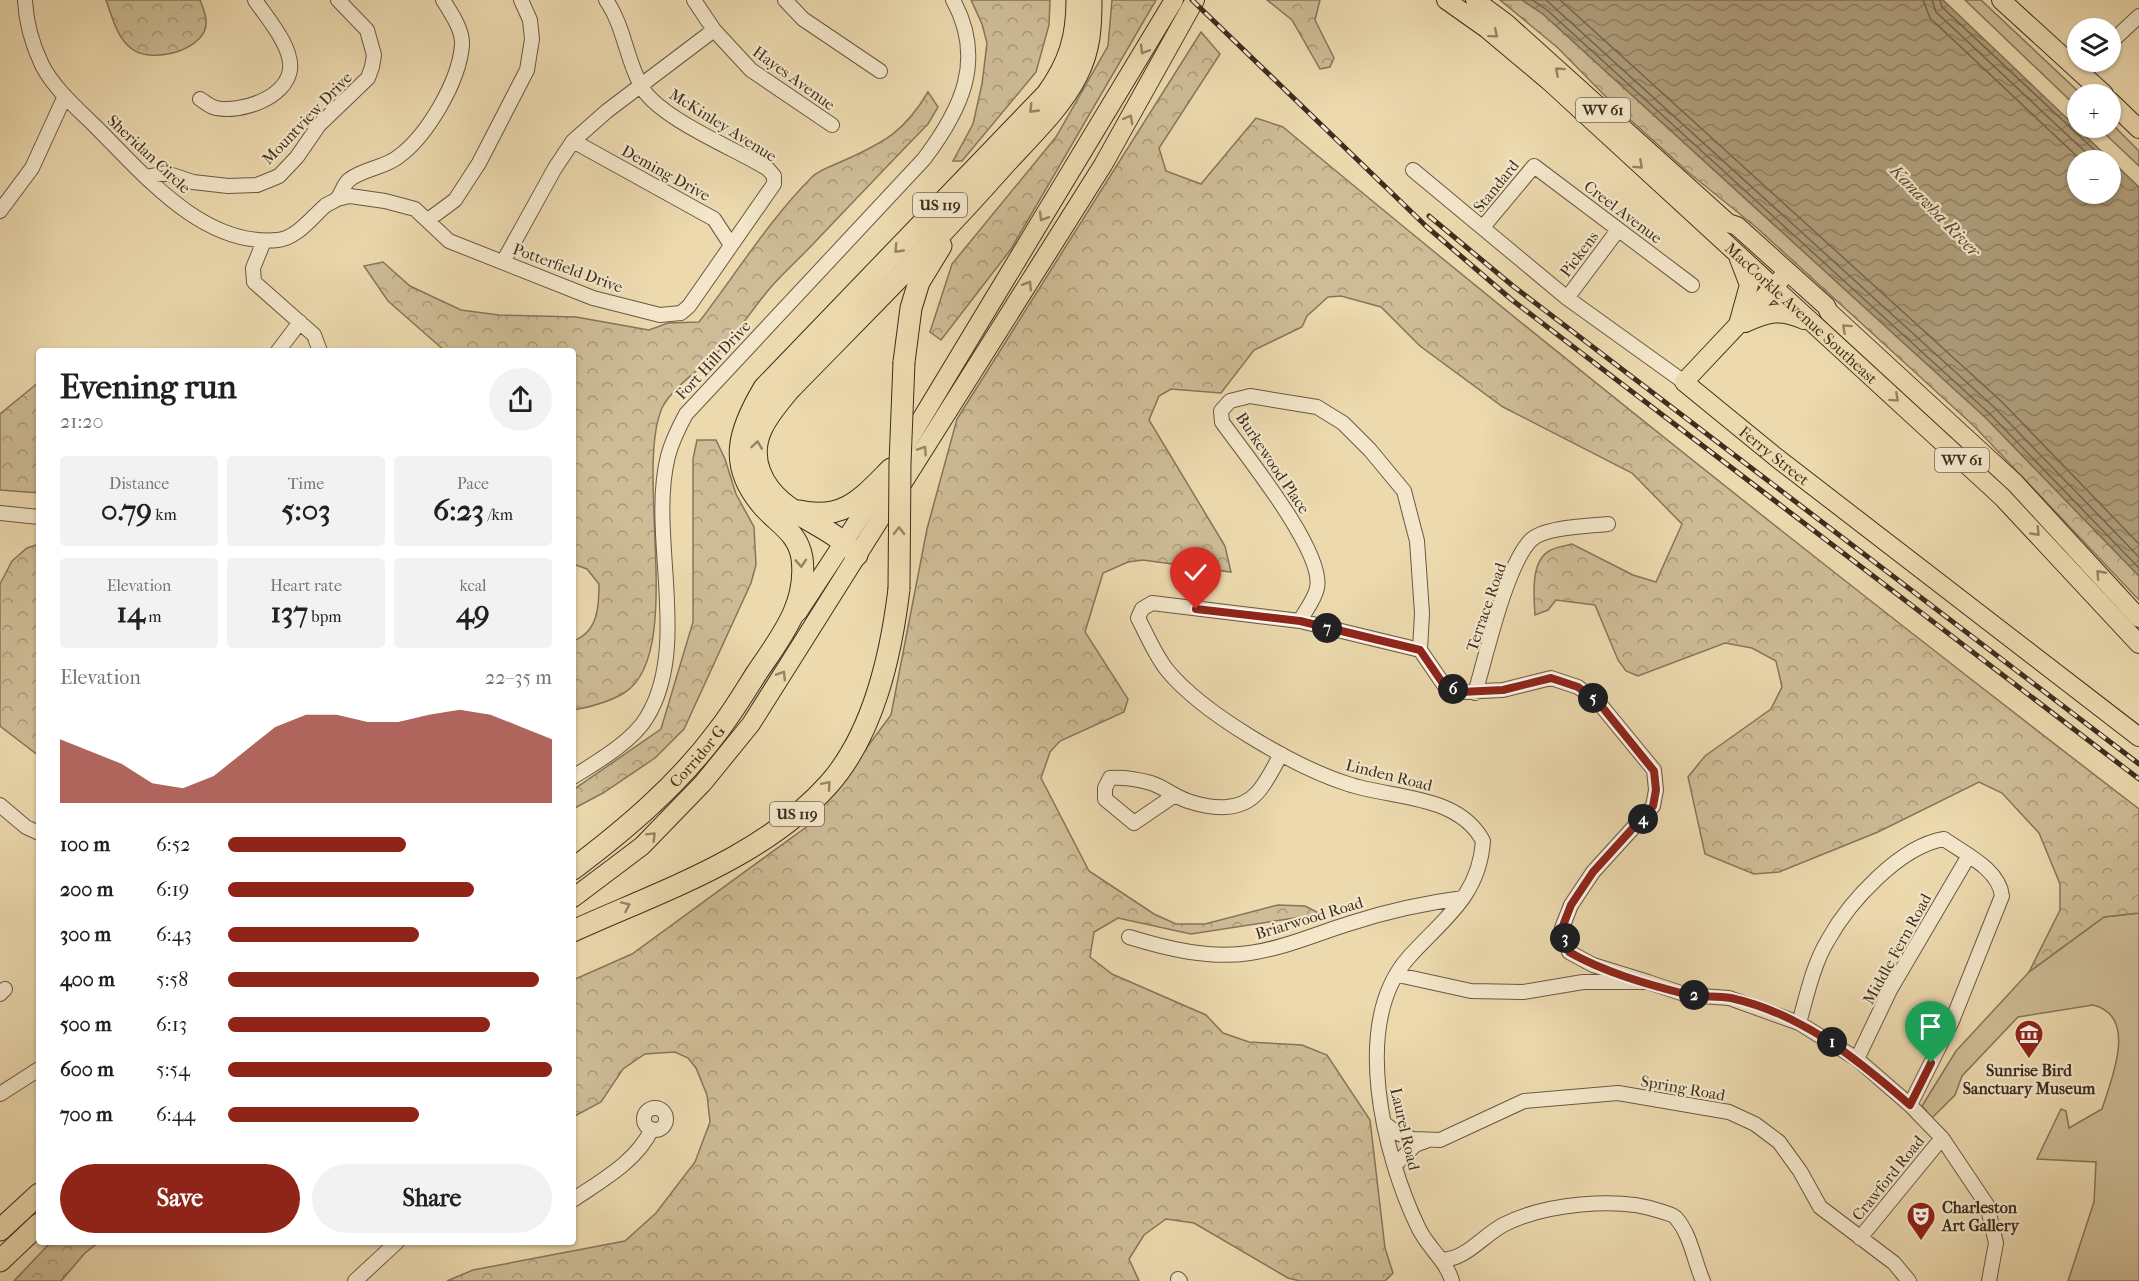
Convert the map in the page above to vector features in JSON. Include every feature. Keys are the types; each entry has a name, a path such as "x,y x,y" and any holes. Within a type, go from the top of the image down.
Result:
{"highway":[{"name":"US 119","path":"793,620 802,575 802,557 790,530 762,505 748,482 740,465 741,435 764,388 1047,94 1064,70 1077,21 1077,0"},
{"name":"US 119","path":"576,930 735,857 795,817 830,783 855,744 873,706 894,634 899,589 904,362 911,308 919,282 958,217 1053,109 1076,77 1090,43 1091,0"},
{"path":"848,548 772,495 764,484 754,452 758,435 768,416 958,217"},
{"path":"792,510 821,514 842,510 860,500 891,469"},
{"path":"748,482 781,513 848,548"},
{"name":"Corridor G","path":"576,866 615,837 662,795 704,748 718,732 793,620"},
{"path":"0,1230 36,1197"},
{"path":"0,1261 36,1227"}],"main road":[{"path":"576,896 642,846 704,783 751,724 891,469 1174,0"},
{"path":"793,620 848,548 1103,165 1195,0"},
{"name":"MacCorkle Avenue Southeast","path":"1446,0 1487,29 1549,81 1736,252 1779,282 2015,483 2139,618"},
{"name":"MacCorkle Avenue Southeast","path":"1476,0 1506,23 1728,223 1734,233 1779,282"},
{"path":"2001,0 2067,52"},
{"path":"2121,112 2139,129"},
{"name":"MacCorkle Avenue Southeast","path":"1728,223 1737,226 1826,306 1823,320"},
{"path":"1736,252 1749,285 1738,326"},
{"path":"1684,382 1779,282"},
{"path":"1738,326 1771,312 1823,320"},
{"name":"MacCorkle Avenue Southeast","path":"1823,320 2002,497 2139,644"},
{"name":"Ferry Street","path":"1684,382 1794,471 2139,737"}],"street":[{"name":"Sheridan Circle","path":"25,0 29,36 44,67 65,96 172,202 219,229 264,241 282,240 296,232 337,199 350,179 397,159 423,135 453,79 462,44 455,20 443,0"},
{"path":"200,99 214,107 229,109 247,107 276,92 284,82 290,71 288,58 280,38 255,0"},
{"name":"Mountview Drive","path":"146,177 166,173 193,182 228,186 257,185 279,176 297,157 320,125 368,78 372,67 374,55 367,30 339,0"},
{"path":"428,220 443,211 461,191 479,163 526,70 532,39 530,20 521,0"},
{"name":"McKinley Avenue","path":"606,0 615,13 641,86 651,100 672,115 768,169 774,176 774,184"},
{"name":"Hayes Avenue","path":"694,0 714,30 751,70 832,125"},
{"path":"785,0 803,19 880,71"},
{"name":"Fort Hill Drive","path":"576,775 616,749 647,718 660,688 667,627 664,490 668,456 682,421 702,396 924,159 951,122 961,99 968,70 962,19 953,0"},
{"path":"2121,33 2139,16"},
{"path":"503,262 555,168 573,141 714,30"},
{"path":"0,211 32,168 65,96"},
{"name":"Deming Drive","path":"573,141 714,219 731,245"},
{"name":"Standard","path":"1484,227 1533,166"},
{"name":"Creel Avenue","path":"1533,166 1692,285"},
{"name":"Ferry Street","path":"1413,170 1567,298 1684,382"},
{"name":"Potterfield Drive","path":"337,199 350,196 385,201 415,209 449,241 594,298 671,316 681,313 689,306 774,184"},
{"name":"Pickens","path":"1567,298 1618,230"},
{"path":"264,241 253,268 254,282 314,335 319,348"},
{"path":"280,348 300,322"},
{"name":"Burkewood Place","path":"1300,621 1318,588 1311,553 1276,496 1222,422 1221,411 1230,401 1250,396 1317,407 1343,423 1371,450 1404,491 1417,541 1421,581 1420,650"},
{"path":"0,513 36,517"},
{"name":"Terrace Road","path":"1475,693 1513,571 1532,539 1556,531 1608,524"},
{"name":"Linden Road","path":"1300,621 1152,603 1142,609 1138,618 1166,669 1189,692 1214,712 1281,754 1348,784 1435,804 1470,822 1483,841 1482,857 1475,879 1442,926 1407,958 1398,975"},
{"path":"1300,621 1420,650 1444,685 1461,692 1503,690 1551,678 1578,687 1599,703 1654,771 1656,790 1653,806 1593,872 1571,905 1562,928 1569,952 1593,965 1687,995 1729,998 1799,1023 1857,1059 1910,1105 1942,1138 1987,1205 1996,1243 1989,1281"},
{"path":"1175,795 1134,823 1105,799 1104,793 1110,778 1121,777 1150,783 1188,801 1215,807 1241,805 1258,792 1281,754"},
{"path":"0,805 26,827 36,832"},
{"path":"1799,1023 1813,975 1828,940 1851,908 1883,873 1927,842 1944,839 1991,872 2001,884 2002,896 1952,1021 1910,1105"},
{"name":"Middle Fern Road","path":"1857,1059 1890,990 1968,857"},
{"name":"Briarwood Road","path":"1129,937 1169,949 1211,955 1250,953 1299,941 1407,906 1463,898"},
{"path":"1398,975 1471,991 1523,992 1583,982 1647,982"},
{"name":"Laurel Road","path":"1398,975 1389,989 1381,1014 1378,1082 1384,1123 1419,1230 1449,1271 1453,1281"},
{"path":"0,1094 36,1071"},
{"name":"Spring Road","path":"1396,1164 1415,1145 1440,1140 1524,1101 1618,1093 1729,1112 1755,1124 1779,1142 1800,1171 1820,1207 1894,1263 1909,1281"},
{"path":"1384,1123 1397,1133 1426,1141"},
{"path":"576,1198 622,1166 644,1145 652,1130"},
{"name":"Crawford Road","path":"1860,1238 1942,1138"},
{"path":"1441,1260 1458,1258 1506,1224 1558,1207 1598,1204 1646,1206 1675,1216 1687,1237 1703,1281"},
{"path":"355,1281 394,1245"},
{"path":"1453,1281 1469,1250"}],"green space":[{"path":"106,0 200,0 206,24 204,32 199,39 182,50 160,55 140,53 122,39"},
{"path":"971,0 1050,0 1049,25 1036,72 962,161 953,161 973,124 982,84 987,43 982,24"},
{"path":"1112,0 1156,0 1011,249 941,340 930,332 952,264 1056,137 1108,46"},
{"path":"1267,0 1320,0 1315,20 1334,58 1330,67 1320,69 1292,20"},
{"path":"1500,0 1522,0 1543,14 1986,418 2139,576 2139,600 1975,427 1757,228 1688,172 1614,105 1558,48"},
{"path":"1965,0 1981,0 2070,84 2067,84 2067,97"},
{"path":"1201,32 1220,54 1159,148 1166,171 1201,184 1256,118 1283,127 1708,472 2139,809 2139,913 2104,917 2029,972 2060,910 2060,884 2039,833 2002,793 1979,782 1878,832 1779,872 1754,874 1705,854 1688,777 1705,756 1771,709 1782,687 1776,661 1752,648 1725,643 1638,676 1626,671 1618,660 1595,605 1556,600 1548,610 1535,615 1536,571 1543,556 1549,551 1572,544 1633,575 1656,582 1682,524 1632,473 1503,407 1420,346 1381,307 1341,296 1328,297 1307,316 1302,327 1254,350 1221,393 1171,389 1159,396 1149,420 1225,546 1231,572 1143,560 1128,562 1103,573 1085,632 1128,699 1124,712 1060,741 1050,752 1041,778 1089,871 1154,914 1176,924 1205,924 1278,905 1305,906 1321,914 1191,934 1118,918 1094,932 1090,957 1112,974 1206,1015 1223,1033 1249,1042 1302,1045 1327,1055 1370,1120 1385,1248 1393,1273 1385,1281 1300,1281 1288,1278 1194,1223 1166,1219 1144,1235 1129,1259 1139,1281 447,1281 473,1270 625,1241 656,1213 695,1162 710,1122 707,1095 696,1068 688,1058 675,1052 645,1054 623,1069 601,1102 576,1115 576,979 632,954 809,825 891,715 927,529 957,419"},
{"path":"928,92 938,107 928,124 776,281 729,340 673,392 662,408 655,437 653,475 656,603 652,642 642,673 624,693 599,704 576,709 576,640 588,632 595,618 599,584 587,569 576,565 576,348 442,348 388,301 364,266 383,262 410,286 461,310 499,315 576,317 649,330 668,323 699,322 767,229 815,174 883,141 911,117"},
{"path":"2121,133 2139,151 2139,166 2110,138 2121,138"},
{"path":"36,384 36,493 0,490 0,414"},
{"path":"697,440 716,440 725,459 736,494 754,527 756,565 751,583 684,729 655,758 603,793 576,807 576,788 661,729 693,622 693,459"},
{"path":"36,545 36,754 0,726 0,584 12,561 27,548"},
{"path":"2139,913 2139,1281 2068,1281 2094,1202 2096,1162 2037,1159 2061,1109 2066,1111 2069,1128 2102,1109 2118,1050 2115,1022 2107,1011 2093,1005 2018,1017 1962,1076 1955,1095 1932,1118 1922,1106 1956,1051 2029,972 2104,917"},
{"path":"48,1245 95,1245 85,1253 61,1281 14,1281"}],"water":[{"name":"Kanawha River","path":"1522,0 1943,0 2067,118 2067,138 2088,138 2100,150 2067,150 2067,204 2121,204 2121,170 2139,187 2139,576 1986,418 1543,14"}],"railway":[{"path":"1192,0 1427,227 1512,300 2139,779"},
{"path":"1429,216 1513,286 2139,764"}],"place":[{"name":"Sunrise Bird Sanctuary Museum","path":"2029,1060"},
{"name":"Charleston Art Gallery","path":"1921,1242"}],"route":[{"path":"1196,609 1300,621 1420,650 1444,685 1461,692 1503,690 1551,678 1578,687 1599,703 1645,757 1654,771 1656,790 1653,806 1641,822 1593,872 1571,905 1562,928 1569,952 1593,965 1687,995 1729,998 1766,1009 1799,1023 1857,1059 1910,1105 1931,1063"}]}
